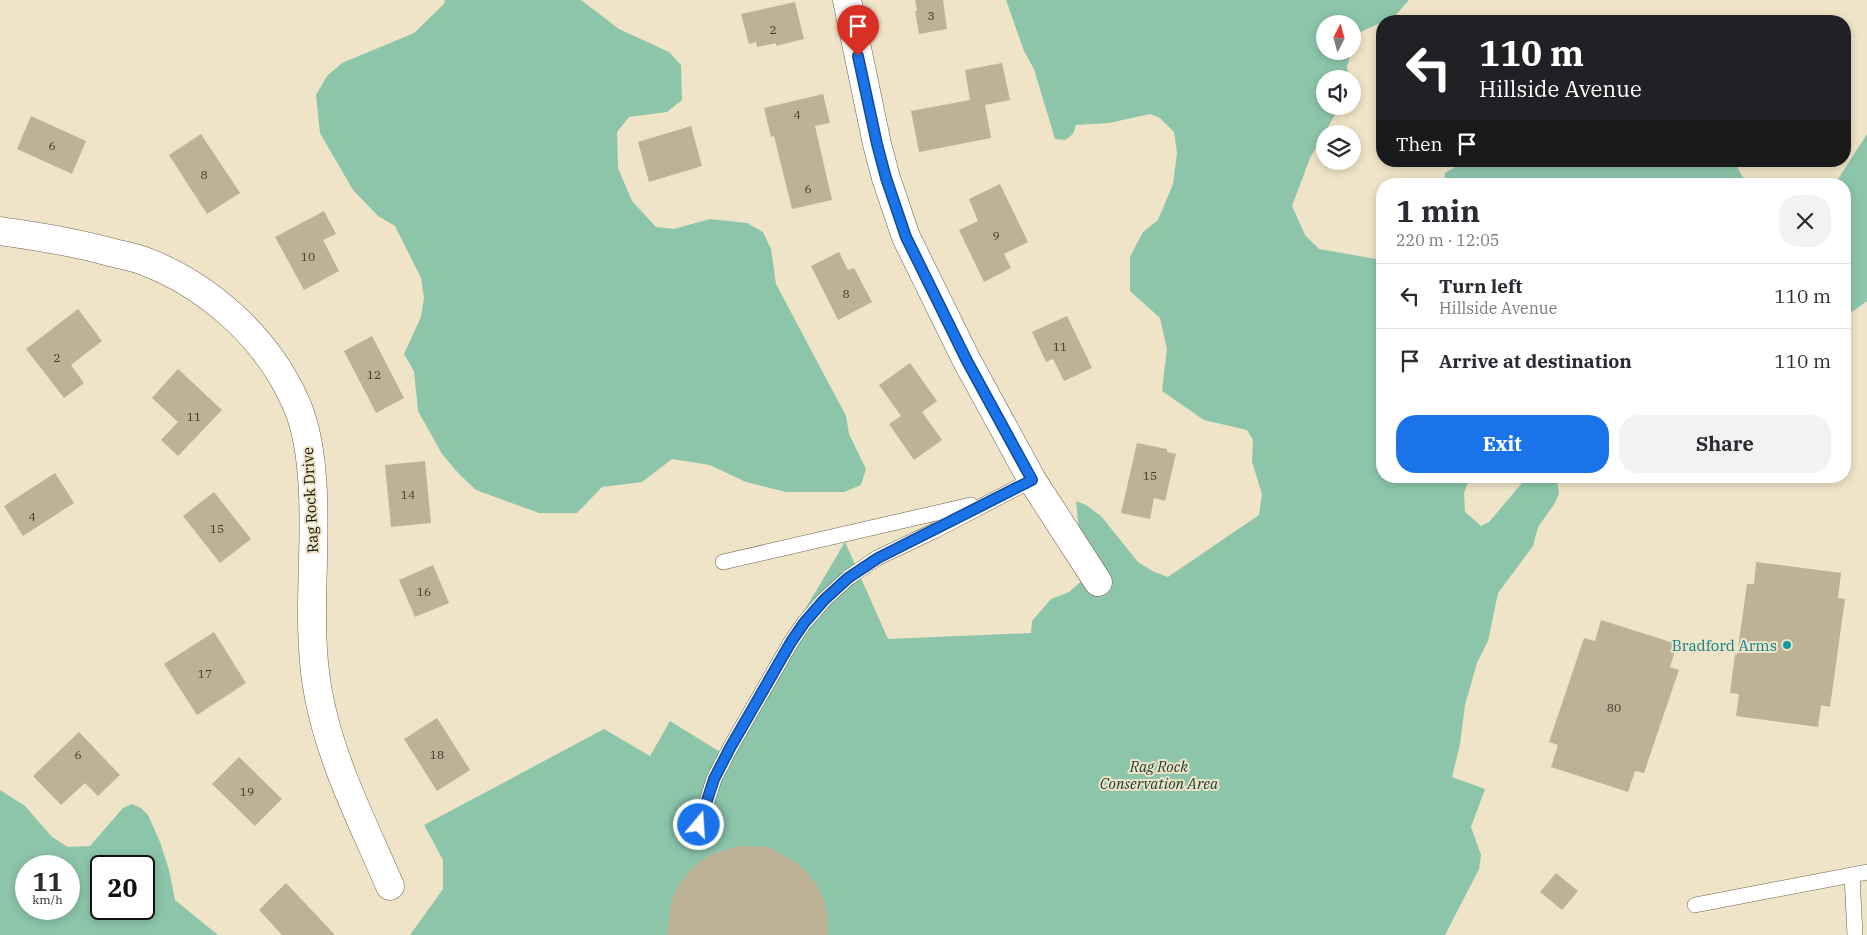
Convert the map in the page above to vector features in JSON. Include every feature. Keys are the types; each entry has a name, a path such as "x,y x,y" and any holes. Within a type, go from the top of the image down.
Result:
{"street":[{"path":"847,0 877,144 886,178 906,237 967,361 1032,480 1098,582"},
{"name":"Rag Rock Drive","path":"0,231 56,239 97,248 143,260 178,277 214,300 247,329 271,360 284,381 295,401 303,424 312,478 311,624 318,693 331,743 355,806 390,886"}],"lane":[{"path":"694,839 714,779 730,748 791,642 804,623 824,600 848,578 878,558 1032,480"},
{"path":"723,562 994,500"},
{"path":"1695,905 1860,873 1855,935"}],"green space":[{"path":"445,0 581,0 619,29 669,52 681,65 682,100 667,112 629,117 617,132 618,168 632,201 656,227 674,229 710,219 747,223 763,232 771,249 776,284 846,416 849,434 866,469 861,485 844,492 786,492 746,482 710,465 672,459 642,482 602,487 577,513 539,513 476,490 459,474 442,454 418,411 414,371 404,354 421,317 424,298 421,278 395,226 378,216 353,190 320,133 316,95 327,76 342,63 414,33 444,4"},
{"name":"Rag Rock Conservation Area","path":"1006,0 1409,0 1396,15 1376,15 1376,25 1361,32 1361,15 1316,15 1316,60 1349,60 1348,70 1316,70 1316,115 1335,115 1329,125 1316,125 1316,148 1310,158 1292,206 1305,235 1319,249 1376,259 1376,483 1468,483 1464,493 1465,512 1481,526 1489,522 1522,483 1557,483 1559,493 1555,503 1538,527 1533,546 1498,593 1488,641 1477,663 1465,705 1460,744 1452,777 1485,789 1471,827 1481,855 1479,869 1445,935 410,935 443,889 443,860 424,825 604,729 650,756 670,721 720,752 845,542 888,639 1031,633 1032,621 1051,599 1069,592 1084,579 1076,501 1086,505 1101,516 1138,562 1154,572 1168,577 1259,515 1262,494 1252,462 1253,440 1247,430 1204,420 1162,391 1167,349 1160,318 1130,291 1130,257 1143,232 1158,220 1173,184 1177,153 1174,132 1160,118 1150,114 1109,123 1076,125 1073,134 1065,140 1055,139 1034,69 1024,51"},
{"path":"1867,134 1867,301 1851,313 1851,178 1839,178 1846,167 1851,167 1851,159"},
{"path":"1456,167 1737,167 1744,178 1445,178 1445,173"},
{"path":"0,790 25,806 52,837 68,847 90,846 123,808 132,804 141,808 148,815 160,842 169,870 175,900 218,935 0,935"}],"building":[{"path":"915,0 943,0 947,29 919,34"},
{"path":"795,2 804,39 776,46 776,43 757,47 756,42 749,44 741,14"},
{"path":"1002,63 1010,100 985,105 991,138 919,152 911,111 970,100 965,70"},
{"path":"823,94 830,123 815,126 832,200 792,209 774,136 771,137 764,108"},
{"path":"31,116 86,141 72,174 17,149"},
{"path":"691,126 702,166 649,182 638,142"},
{"path":"201,134 240,193 207,214 169,155"},
{"path":"1000,184 1028,242 1004,254 1011,268 984,282 959,230 978,221 969,199"},
{"path":"324,211 336,234 323,240 339,271 304,290 275,237"},
{"path":"839,252 848,270 854,268 872,302 838,320 811,266"},
{"path":"78,309 102,341 71,365 84,383 64,398 26,349"},
{"path":"1067,316 1092,368 1064,381 1053,359 1046,362 1032,332"},
{"path":"372,336 404,398 376,413 344,351"},
{"path":"910,363 937,401 922,412 942,440 914,460 889,424 901,416 879,385"},
{"path":"178,369 222,410 178,456 161,440 178,422 152,398"},
{"path":"1137,443 1167,449 1167,452 1176,454 1165,501 1154,498 1150,519 1121,513"},
{"path":"425,461 431,523 391,527 385,465"},
{"path":"55,473 74,503 23,536 4,506"},
{"path":"214,492 251,539 220,563 183,516"},
{"name":"Bradford Arms","path":"1756,562 1841,573 1838,598 1845,599 1830,707 1821,705 1818,727 1736,716 1739,694 1730,693 1735,654 1737,655 1747,584 1754,584"},
{"path":"433,565 449,603 415,617 399,580"},
{"name":"Bradford Arms","path":"1601,620 1677,644 1670,667 1679,670 1644,773 1635,771 1628,792 1551,767 1558,745 1549,742 1584,638 1595,641"},
{"path":"214,632 246,683 197,715 164,664"},
{"path":"437,718 470,770 437,791 404,739"},
{"path":"79,732 120,775 98,796 85,783 61,805 33,776"},
{"path":"239,757 282,799 255,826 212,784"},
{"path":"740,846 769,847 805,870 815,882 822,896 827,911 828,935 667,935 671,903 677,888 686,875 710,855"},
{"path":"1556,873 1578,891 1562,910 1540,892"},
{"path":"286,883 335,935 282,935 259,910"}],"place":[{"name":"Bradford Arms","path":"1787,645"}],"route":[{"path":"699,825 714,779 730,748 791,642 804,623 824,600 848,578 878,558 1032,480 967,361 906,237 886,178 858,56"}]}
